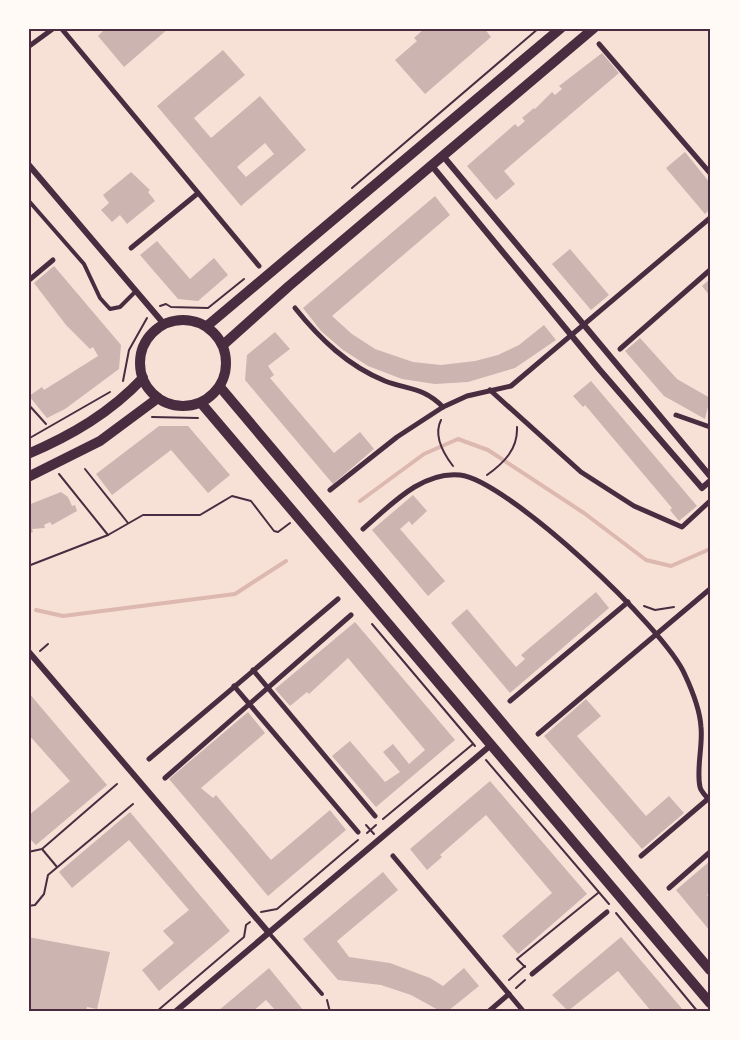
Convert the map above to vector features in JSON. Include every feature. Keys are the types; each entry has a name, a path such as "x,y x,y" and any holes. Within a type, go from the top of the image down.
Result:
{"main road":[{"path":"207,326 561,28"},
{"path":"223,345 289,286 594,28"},
{"path":"178,320 193,320 207,326 223,345 227,367 220,387 201,403 187,406 172,405 158,398 142,378 141,360 146,342 164,324 178,320"},
{"path":"28,454 79,429 112,408 126,387 142,378"},
{"path":"220,387 711,970"},
{"path":"28,477 100,441 158,398"},
{"path":"201,403 302,519 711,1003"}],"street":[{"path":"28,47 54,28"},
{"path":"61,28 259,266"},
{"path":"598,44 711,174"},
{"path":"443,156 711,476"},
{"path":"28,164 164,324"},
{"path":"432,166 571,335 702,488 711,481"},
{"path":"131,248 197,194"},
{"path":"330,490 397,437 443,407 467,396 511,386 711,218"},
{"path":"28,281 53,260"},
{"path":"620,349 711,270"},
{"path":"295,308 315,333 360,369 386,381 422,390 443,407"},
{"path":"490,390 581,472 634,506 682,527 711,501"},
{"path":"676,415 711,428"},
{"path":"363,529 414,487 435,478 458,473 480,480 598,572 657,633 685,674 701,726 700,788 710,799 641,856"},
{"path":"538,734 711,589"},
{"path":"149,759 338,599"},
{"path":"510,701 628,602"},
{"path":"165,778 351,615"},
{"path":"28,651 269,933"},
{"path":"253,670 375,816"},
{"path":"234,687 358,832"},
{"path":"176,1011 492,744"},
{"path":"669,888 711,852"},
{"path":"393,856 524,1011"},
{"path":"533,974 607,912"},
{"path":"488,1011 509,994"}],"lane":[{"path":"28,200 84,264 104,305 110,309 120,307 136,291"},
{"path":"269,933 322,994"}],"path":[{"path":"348,191 539,28"},
{"path":"28,439 126,387 129,350 144,321 161,304 171,307 208,308 259,266"},
{"path":"28,404 46,424"},
{"path":"144,409 151,417 194,416 201,420"},
{"path":"442,417 437,431 438,441 450,462"},
{"path":"479,474 487,475 510,454 517,432"},
{"path":"54,466 63,481 108,535"},
{"path":"85,469 128,523"},
{"path":"450,470 458,473"},
{"path":"28,566 108,535 143,515 200,515 232,496 251,501 274,531 278,532 288,525"},
{"path":"281,516 291,528 302,519"},
{"path":"641,605 655,610 680,605"},
{"path":"367,618 698,1011"},
{"path":"156,1011 244,938 246,925 255,917 264,910 277,909 473,744"},
{"path":"28,852 42,849 117,784"},
{"path":"28,906 35,905 44,894 48,875 133,804"},
{"path":"42,849 58,867"},
{"path":"509,994 533,974 517,959 610,882"},
{"path":"507,981 525,967"},
{"path":"322,994 328,1001 330,1011"}],"building":[{"path":"106,28 169,28 124,67 98,36"},
{"path":"425,28 484,28 491,37 425,94 395,60 417,41 414,38"},
{"path":"223,50 245,75 194,118 211,138 260,96 306,150 241,206 157,106","holes":["265,143 274,154 246,177 237,167"]},
{"path":"602,53 619,73 504,171 515,184 496,200 467,166 515,124 518,127 525,121 522,118 552,92 555,95 562,89 559,86"},
{"path":"685,152 710,183 710,209 705,214 666,168"},
{"path":"131,172 150,190 148,192 155,201 127,224 120,215 112,222 101,210 109,203 103,195"},
{"path":"435,196 450,215 332,316 352,334 375,349 413,362 441,365 475,361 498,355 519,345 544,325 556,340 515,368 468,382 435,384 402,379 368,366 343,350 321,331 303,308"},
{"path":"157,241 190,279 214,258 228,275 198,301 178,299 140,255"},
{"path":"570,249 609,295 591,310 552,264"},
{"path":"54,266 121,345 119,369 65,409 47,418 29,396 42,387 44,390 98,356 93,347 90,349 66,325 34,283"},
{"path":"710,279 710,296 702,286"},
{"path":"275,332 290,349 268,366 274,375 270,378 334,453 360,432 374,449 333,484 245,380 247,355"},
{"path":"640,338 677,379 710,398 705,419 664,396 625,351"},
{"path":"591,381 697,506 679,521 670,510 672,508 585,405 583,407 573,396"},
{"path":"159,426 188,426 230,475 208,493 171,450 112,495 96,474"},
{"path":"61,492 68,497 72,506 75,505 77,511 52,525 50,522 44,525 45,528 32,529 33,532 28,534 28,505"},
{"path":"413,495 427,511 412,525 409,521 400,529 445,581 428,596 372,530"},
{"path":"596,592 609,608 510,693 451,623 467,609 516,667 525,659 521,655"},
{"path":"355,622 455,740 376,807 332,756 350,741 385,782 400,772 383,752 393,744 409,764 425,750 348,658 309,694 307,692 290,706 275,689"},
{"path":"28,692 107,785 36,845 28,837 28,816 70,781 28,734"},
{"path":"586,699 601,716 577,736 646,816 669,796 684,813 642,849 544,736"},
{"path":"248,712 265,733 201,788 213,798 216,795 271,860 330,810 346,830 268,896 169,779"},
{"path":"490,781 587,894 518,954 502,936 552,893 486,815 440,855 442,857 427,870 410,849"},
{"path":"130,812 230,931 159,991 142,970 174,943 163,931 189,910 129,840 72,888 59,872"},
{"path":"710,861 710,892 707,895 710,899 710,931 676,890"},
{"path":"383,872 398,890 337,941 349,957 390,963 430,978 443,986 464,968 479,986 448,1011 440,1011 411,995 381,985 338,980 303,939"},
{"path":"28,937 110,952 97,1009 87,1007 86,1011 28,1011"},
{"path":"621,937 684,1011 651,1011 618,971 568,1011 552,995"},
{"path":"269,968 304,1011 276,1011 266,1000 253,1011 218,1011"}],"waterway":[{"path":"360,501 424,454 458,439 488,450 584,513 646,560 671,566 710,549"},
{"path":"36,610 63,616 235,594 286,561"}]}
